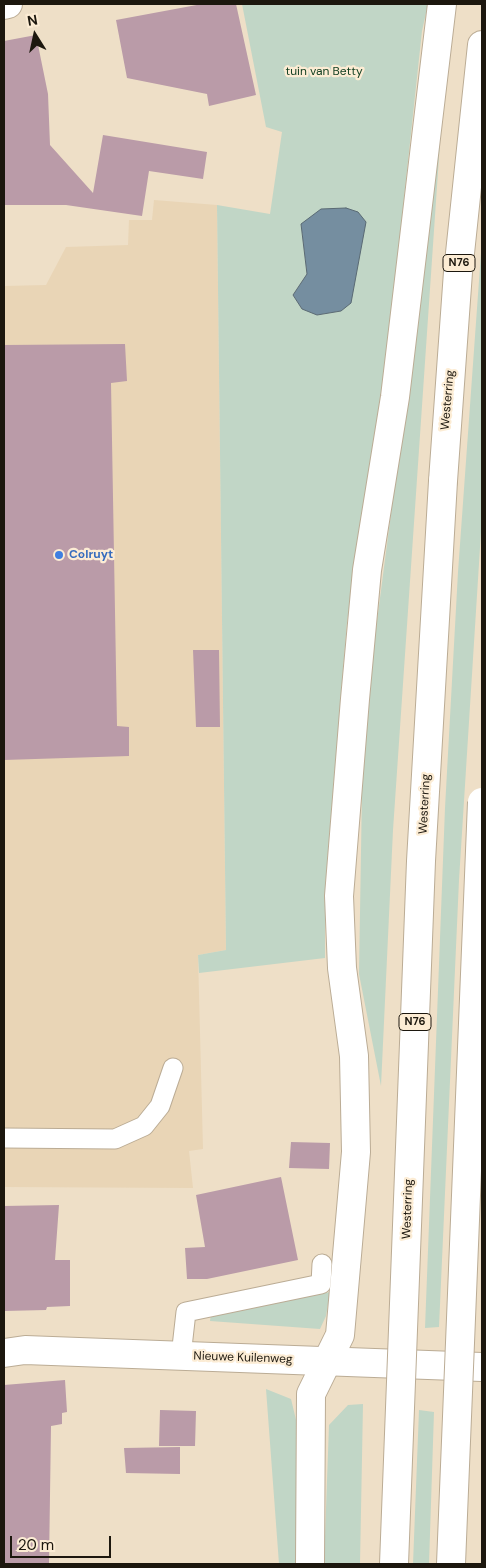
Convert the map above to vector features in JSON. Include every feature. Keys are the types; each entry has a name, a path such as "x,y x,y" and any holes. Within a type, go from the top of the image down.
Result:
{"main road":[{"path":"310,1564 311,1394 330,1360 340,1335 356,1152 354,1056 342,968 339,896 355,699 367,570 395,397 442,4"},
{"name":"Westerring","path":"394,1564 421,861 443,481 458,272 482,45"},
{"path":"451,1564 482,802"},
{"name":"Nieuwe Kuilenweg","path":"4,1353 25,1350 482,1367"}],"lane":[{"path":"4,1138 114,1139 144,1126 160,1106 174,1068"},
{"path":"181,1356 186,1312 321,1284 322,1264"}],"shaded area":[{"path":"154,200 217,205 226,950 198,955 203,1149 189,1151 193,1188 4,1187 4,286 46,285 66,247 128,245 129,220 152,220"}],"green space":[{"name":"tuin van Betty","path":"242,4 428,4 422,31 386,366 347,622 325,888 325,958 199,973 198,955 226,950 217,205 270,214 282,132 266,127","holes":["301,224 341,311 318,315 302,309 293,295 307,274"]},
{"path":"441,128 393,830 381,1086 359,974 363,729"},
{"path":"482,239 482,516 459,880 439,1327 425,1328 445,808 458,572"},
{"path":"330,1292 326,1316 320,1329 210,1321 211,1314"},
{"path":"266,1389 291,1399 298,1428 296,1564 279,1564"},
{"path":"363,1404 360,1564 324,1564 329,1425 348,1405"},
{"path":"419,1410 434,1412 429,1564 413,1564"}],"water":[{"path":"346,208 358,212 366,222 351,303 341,311 317,315 302,309 293,295 307,274 301,224 321,209"}],"building":[{"path":"202,4 236,4 256,95 209,106 207,94 127,78 116,20"},
{"path":"36,35 48,94 50,145 93,193 103,135 207,152 203,179 149,171 142,216 66,205 4,205 4,41"},
{"name":"Colruyt","path":"125,344 127,381 111,383 117,726 129,727 129,756 4,760 4,345"},
{"path":"193,650 219,650 220,727 196,727"},
{"path":"291,1142 330,1143 329,1169 289,1168"},
{"path":"281,1177 298,1260 207,1279 187,1279 185,1248 205,1247 196,1195"},
{"path":"59,1205 55,1260 70,1260 70,1306 47,1307 46,1310 4,1311 4,1206"},
{"path":"65,1380 67,1412 62,1413 62,1424 51,1426 49,1564 4,1564 4,1385"},
{"path":"160,1410 196,1411 195,1446 159,1446"},
{"path":"180,1447 180,1474 126,1473 124,1448"}],"place":[{"name":"Colruyt","path":"59,555"}]}
